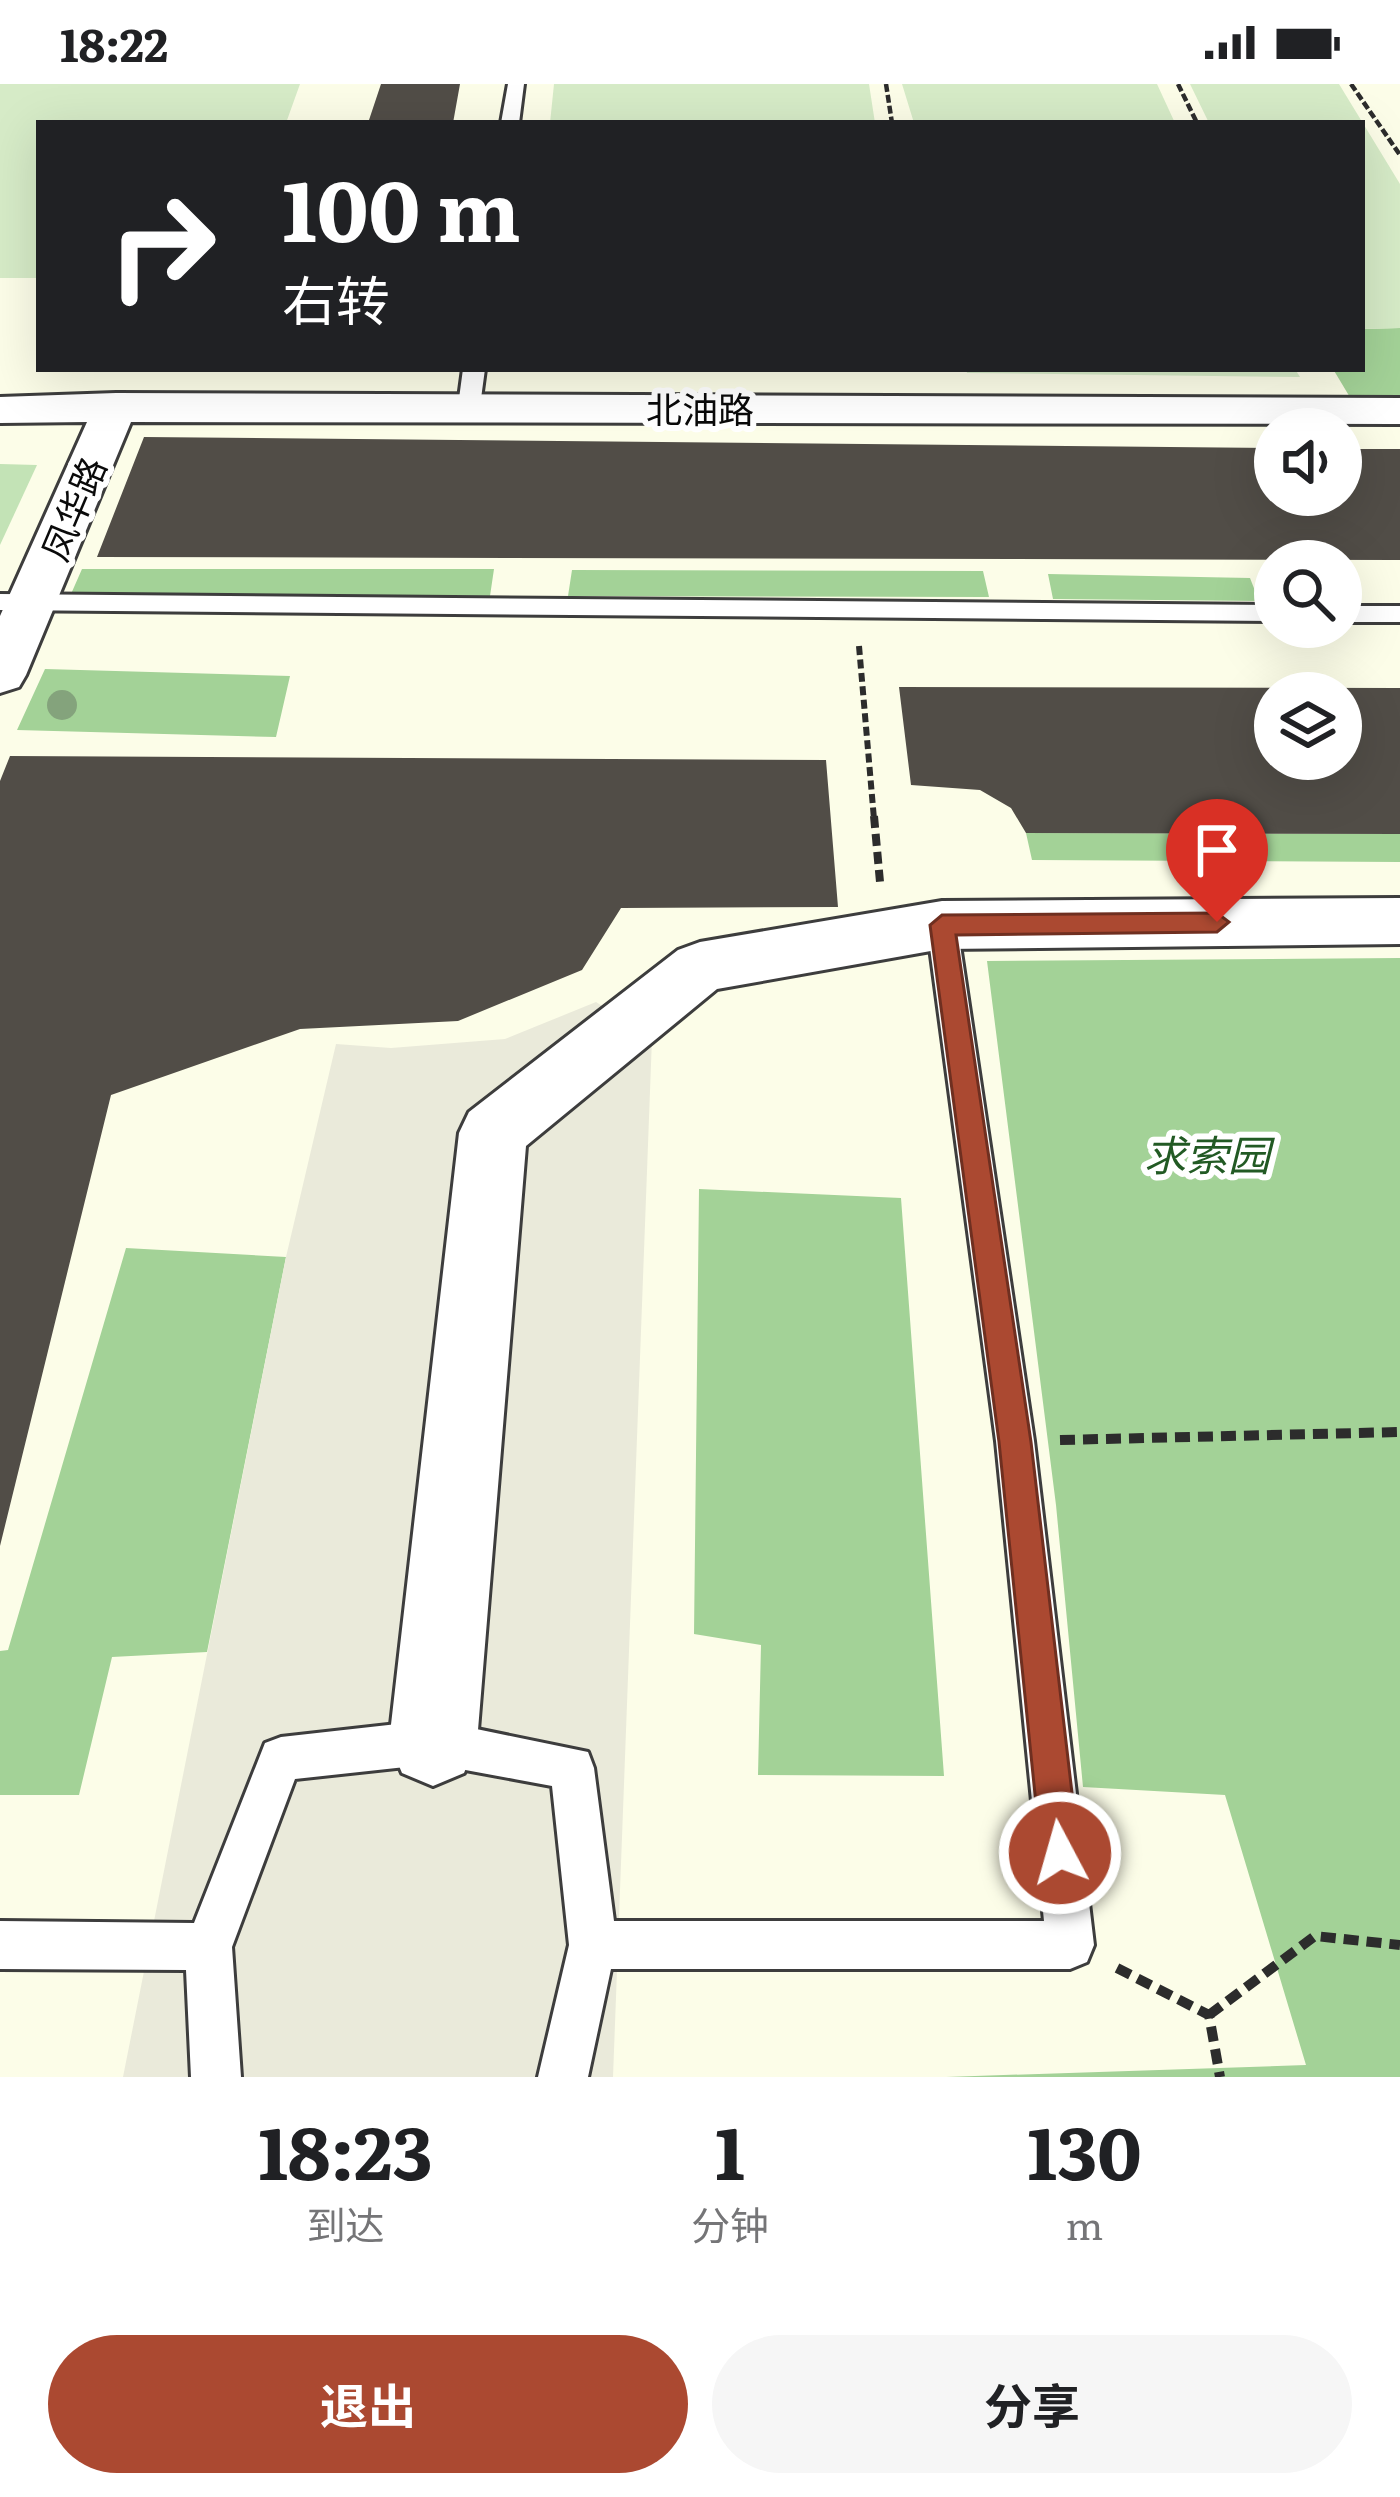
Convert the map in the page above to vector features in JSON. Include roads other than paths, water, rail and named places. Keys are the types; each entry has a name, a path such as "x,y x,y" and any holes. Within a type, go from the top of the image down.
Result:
{"street":[{"name":"北油路","path":"2,414 471,388 1400,411"},
{"name":"凤华路","path":"0,675 16,602 116,406"},
{"path":"433,1742 493,1133 700,967 913,931 1400,921"}],"lane":[{"path":"510,120 516,84"},
{"path":"16,602 1254,613"},
{"path":"1362,614 1400,614"},
{"path":"593,1946 1070,1945 1015,1442 913,931"},
{"path":"215,2077 208,1947 280,1759 433,1742 572,1768 593,1946 563,2077"},
{"path":"0,1945 208,1947"}],"park label":[{"name":"求索园","path":"1207,1153"}]}
